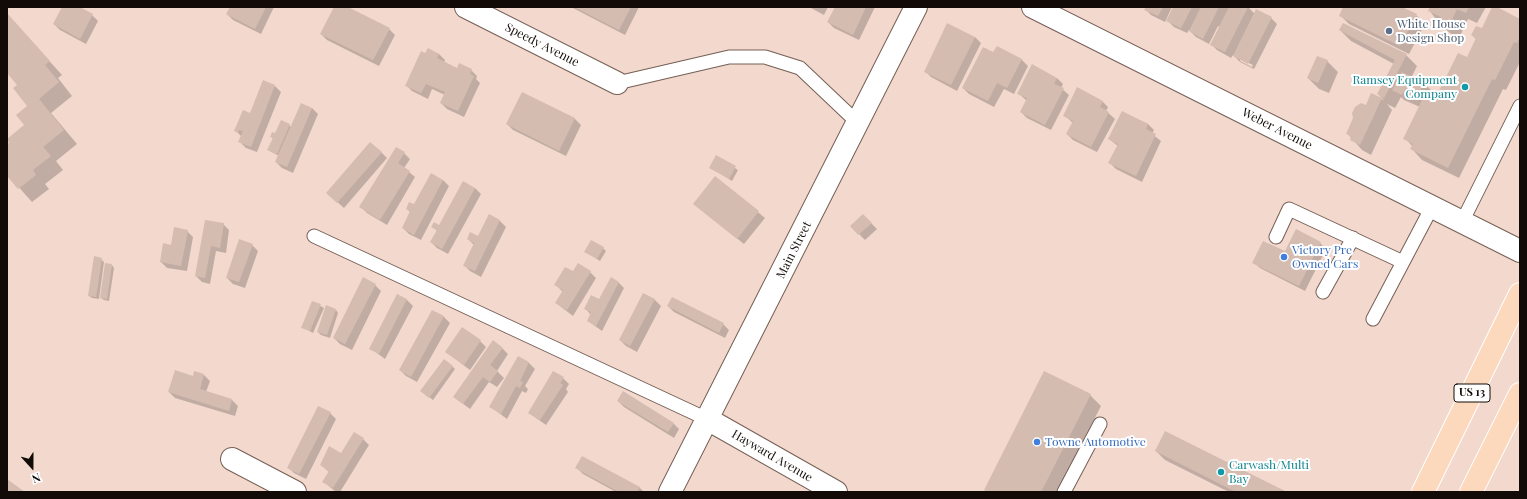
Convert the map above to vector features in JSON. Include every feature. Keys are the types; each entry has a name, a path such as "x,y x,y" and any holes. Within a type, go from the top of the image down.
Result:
{"main road":[{"name":"US 13","path":"1423,492 1520,294"},
{"path":"1471,492 1520,394"}],"street":[{"name":"Speedy Avenue","path":"466,7 617,83"},
{"name":"Main Street","path":"670,492 709,420 916,7"},
{"name":"Weber Avenue","path":"1033,7 1520,251"},
{"name":"Hayward Avenue","path":"709,420 836,492"},
{"path":"232,460 295,492"}],"lane":[{"path":"617,83 729,57 765,57 800,68 858,124"},
{"path":"1462,222 1519,110"},
{"path":"1373,318 1432,207"},
{"path":"1276,237 1289,209 1403,262"},
{"path":"314,236 709,420"},
{"path":"1323,292 1353,238"},
{"path":"1064,492 1100,424"}],"building":[{"path":"62,7 80,7 93,14 80,39 53,24"},
{"path":"230,7 266,7 255,29 226,14"},
{"path":"334,7 348,7 390,28 373,60 320,34"},
{"path":"574,7 631,7 619,30"},
{"path":"835,7 866,7 853,35 827,22"},
{"path":"1146,7 1163,7 1158,16 1144,10"},
{"path":"1173,7 1192,7 1181,28 1166,21"},
{"path":"1201,7 1219,7 1203,39 1189,31"},
{"path":"1229,7 1248,7 1225,52 1210,45"},
{"name":"White House Design Shop","path":"1343,7 1402,7 1417,14 1400,46 1339,16"},
{"path":"1430,7 1469,7 1466,13 1457,9 1448,28 1438,23 1441,17 1428,11"},
{"name":"Ramsey Equipment Company","path":"1492,7 1497,7 1520,19 1520,37 1517,43 1514,42 1495,80 1492,79 1448,168 1410,149 1413,144 1403,139 1425,94 1435,99 1458,53 1467,57 1476,38 1471,35 1476,26 1482,28"},
{"path":"1256,9 1272,17 1248,64 1233,56"},
{"path":"7,13 50,61 45,65 59,82 39,99 64,130 43,147 51,156 33,170 36,175 18,189 7,176 7,144 9,143 7,139 24,125 16,115 27,106 13,88 17,85 7,73"},
{"path":"947,23 975,37 951,85 924,72"},
{"path":"1343,23 1407,54 1384,98 1377,94 1395,60 1339,30"},
{"path":"997,46 1022,59 1007,88 997,83 988,101 962,88 983,47 993,52"},
{"path":"428,48 439,54 437,58 457,68 459,63 472,69 470,74 474,76 458,111 440,103 445,92 426,84 421,93 405,86 421,51 425,53"},
{"path":"1317,56 1328,60 1318,83 1307,78"},
{"path":"1032,64 1057,78 1054,84 1064,88 1045,125 1020,112 1027,98 1017,94"},
{"path":"1402,72 1412,77 1402,95 1392,90"},
{"path":"1413,77 1424,82 1416,100 1404,95"},
{"path":"263,80 275,85 251,147 238,142 243,131 239,130 238,133 234,131 243,110 250,113"},
{"path":"1077,87 1103,101 1100,107 1109,112 1091,147 1066,134 1073,121 1063,116"},
{"path":"522,92 575,118 559,151 506,124"},
{"path":"1371,93 1382,98 1360,145 1350,140 1351,136 1346,134 1353,118 1352,113 1355,107 1361,103 1366,105"},
{"path":"301,103 312,108 287,167 275,162"},
{"path":"1122,111 1148,124 1146,129 1156,134 1136,176 1108,163 1118,144 1108,139"},
{"path":"281,120 290,124 277,154 267,150 273,138 270,137 272,132 275,133"},
{"path":"370,142 382,152 337,203 326,193"},
{"path":"396,147 405,152 398,163 410,171 380,220 359,207"},
{"path":"716,155 736,166 729,179 709,168"},
{"path":"431,173 443,180 414,235 402,228 410,211 406,209 409,202 414,204"},
{"path":"715,176 759,211 737,239 693,204"},
{"path":"463,181 475,188 442,249 430,242 437,230 431,227 434,222 439,225"},
{"path":"489,214 500,220 475,271 463,266 474,243 467,239 470,232 478,236"},
{"path":"863,214 872,223 858,235 850,226"},
{"path":"205,220 224,223 220,248 211,246 205,278 195,276"},
{"path":"174,227 188,230 181,266 160,262 163,243 171,245"},
{"name":"Victory Pre Owned Cars","path":"1296,229 1321,242 1299,286 1252,263 1263,241 1285,251"},
{"path":"239,239 253,244 239,282 226,278"},
{"path":"591,240 604,247 597,259 584,252"},
{"path":"94,256 102,258 96,297 88,296"},
{"path":"105,263 112,264 107,299 100,298"},
{"path":"578,263 591,271 567,310 555,303 563,290 554,285 565,267 573,271"},
{"path":"363,277 376,284 345,344 333,338"},
{"path":"611,277 619,282 596,326 587,321 591,312 584,309 591,295 599,299"},
{"path":"643,293 655,299 630,346 619,340"},
{"path":"397,294 407,299 379,354 369,349"},
{"path":"672,297 724,323 719,333 667,306"},
{"path":"312,301 321,304 310,331 301,328"},
{"path":"326,305 336,309 327,335 317,332"},
{"path":"432,310 444,316 411,377 399,370"},
{"path":"462,327 481,340 464,365 445,352"},
{"path":"493,340 503,348 490,365 498,371 490,382 483,377 463,404 453,397"},
{"path":"518,356 529,362 520,381 523,382 520,388 516,386 501,414 489,407"},
{"path":"444,359 453,366 429,398 420,391"},
{"path":"175,370 193,376 194,371 204,374 200,389 232,399 229,411 168,392"},
{"path":"553,371 564,377 560,383 563,385 540,420 528,413"},
{"name":"Towne Automotive","path":"1044,371 1091,394 1041,492 988,492 984,490"},
{"path":"623,391 674,423 668,432 617,401"},
{"path":"318,406 331,412 299,474 287,468"},
{"name":"Carwash/Multi Bay","path":"1165,431 1287,492 1236,492 1155,451"},
{"path":"354,432 364,438 333,488 322,482 329,471 320,465 329,446 341,453"},
{"path":"582,456 640,487 637,492 619,492 575,468"},
{"path":"7,479 25,492 7,492"}],"place":[{"name":"White House Design Shop","path":"1389,31"},
{"name":"Ramsey Equipment Company","path":"1465,87"},
{"name":"Victory Pre Owned Cars","path":"1284,257"},
{"name":"Towne Automotive","path":"1037,442"},
{"name":"Carwash/Multi Bay","path":"1221,472"}]}
